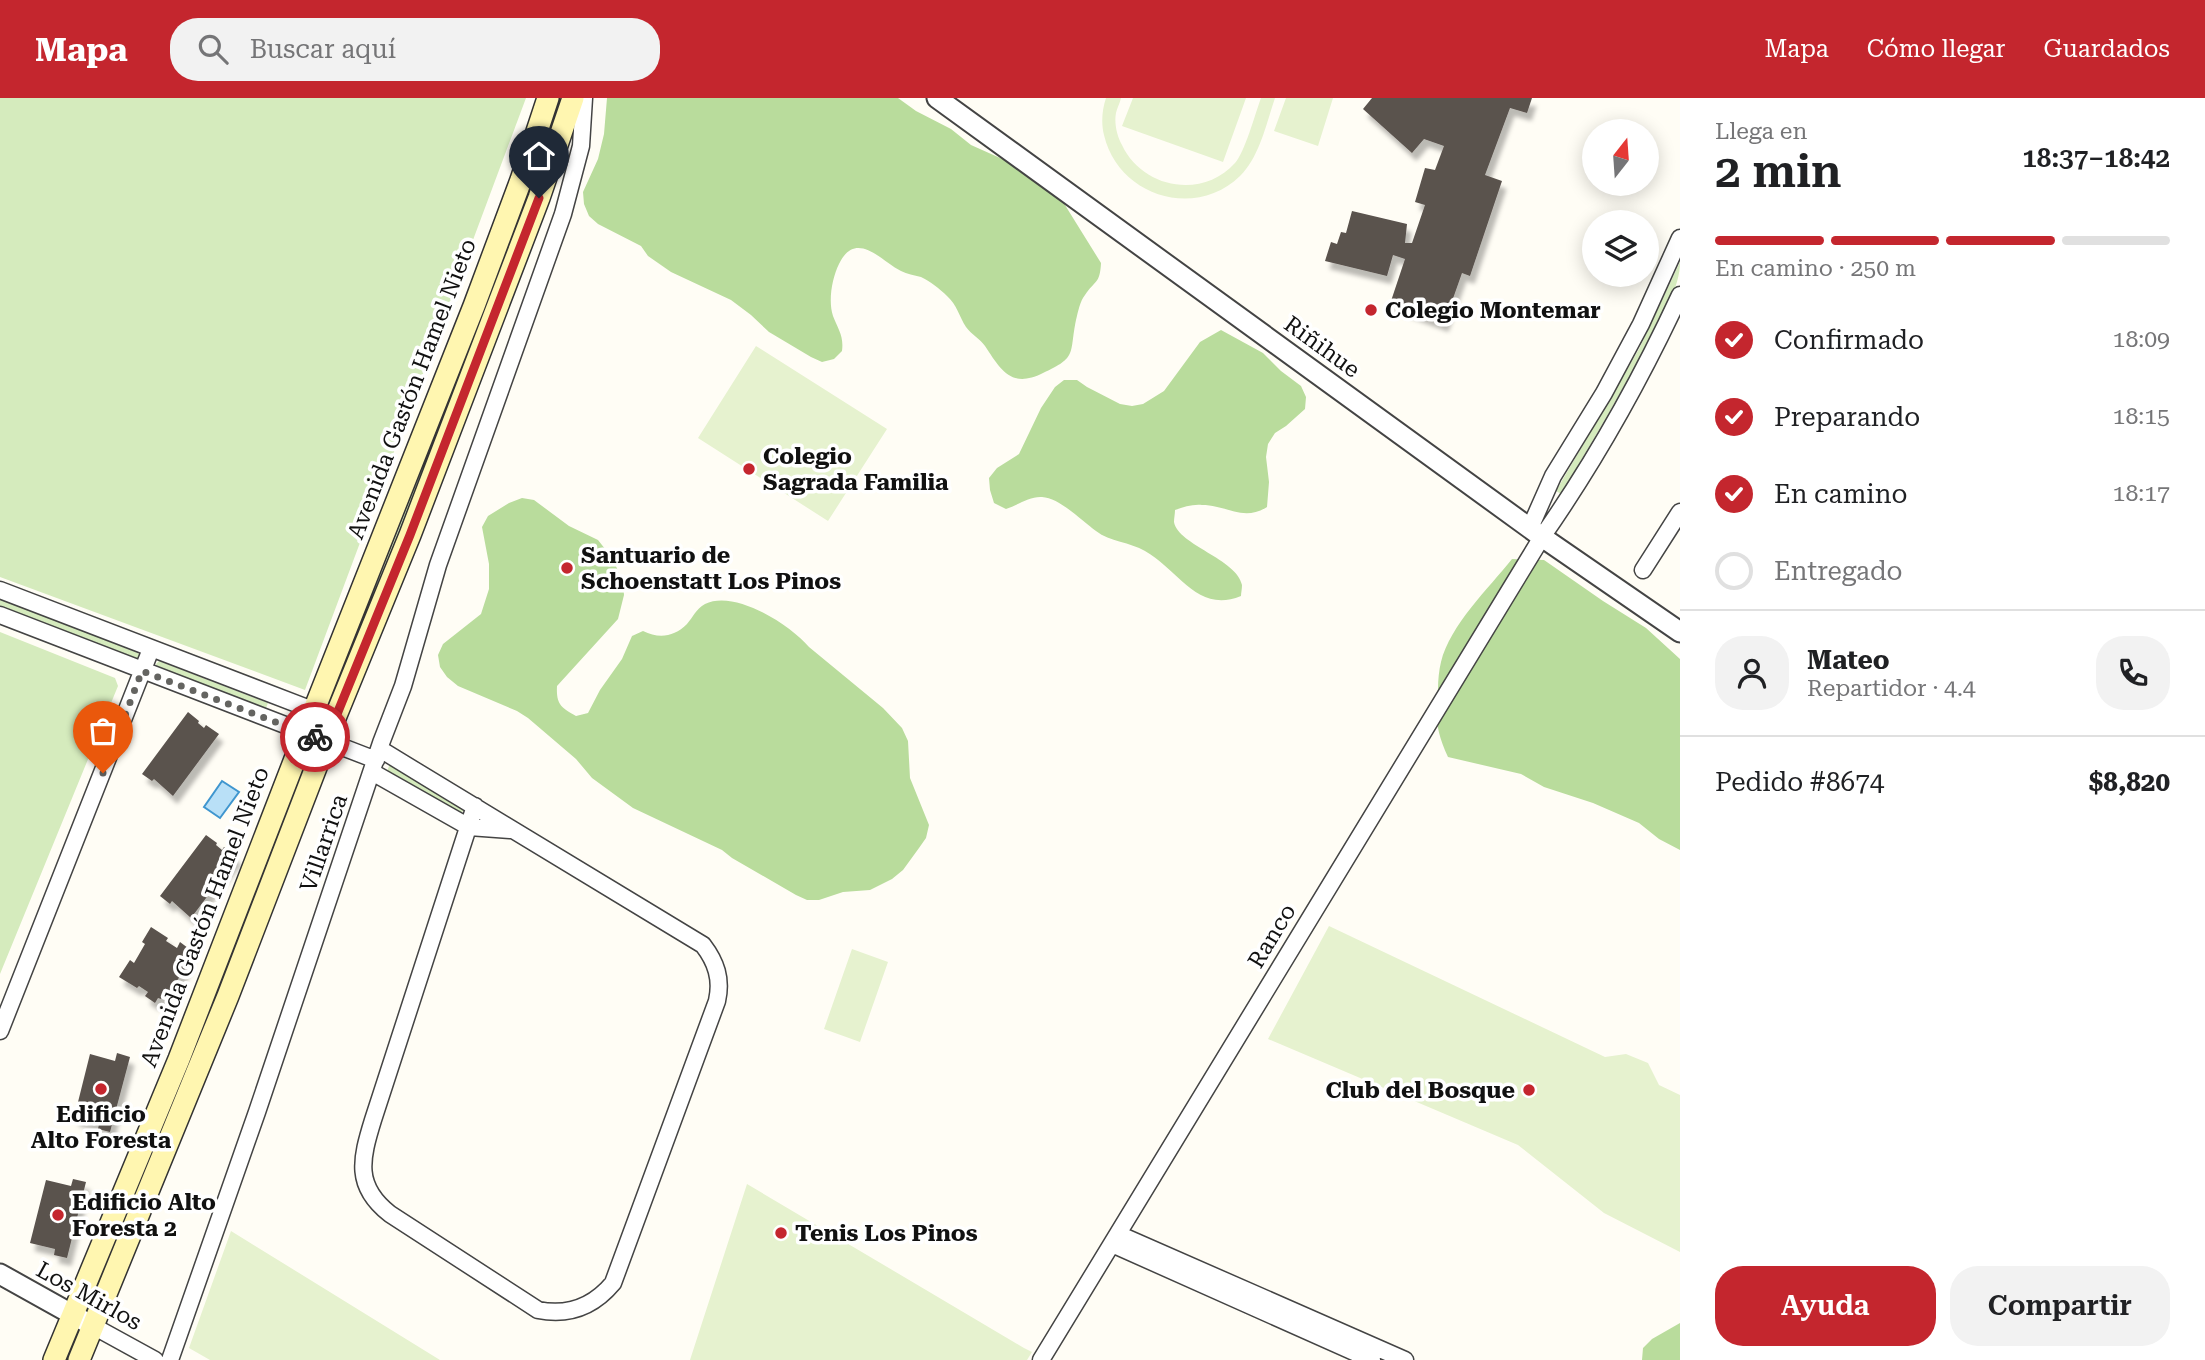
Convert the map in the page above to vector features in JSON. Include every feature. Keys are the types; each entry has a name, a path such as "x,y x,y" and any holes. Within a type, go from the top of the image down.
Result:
{"main road":[{"name":"Avenida Gastón Hamel Nieto","path":"54,1360 179,1059 474,306 522,180 548,98"},
{"name":"Avenida Gastón Hamel Nieto","path":"79,1360 228,996 335,718 410,535 539,198 573,98"}],"street":[{"name":"Villarrica","path":"170,1360 403,686 438,565 563,214 581,146 584,98"},
{"name":"Riñihue","path":"937,98 1536,532 1680,632"},
{"path":"1536,532 1553,476 1604,393 1641,324 1680,238"},
{"path":"1536,532 1575,490 1623,407 1680,295"},
{"path":"1643,570 1680,512"},
{"name":"Ranco","path":"1041,1360 1536,532"},
{"path":"0,590 335,718"},
{"path":"0,615 376,760 475,806 703,945 719,976 717,1000 612,1283 585,1307 566,1312 538,1310 390,1214 373,1198 364,1178 363,1153 366,1142 475,806"},
{"path":"0,1031 151,649"},
{"path":"376,760 469,827 516,831"},
{"path":"1115,1239 1373,1360"},
{"path":"1115,1239 1405,1360"},
{"name":"Los Mirlos","path":"0,1274 155,1360"}],"green space":[{"path":"0,98 526,98 305,690 0,577"},
{"path":"556,98 565,98 528,209 374,599 371,597 380,563"},
{"path":"607,98 898,98 916,111 951,129 971,145 1018,166 1060,197 1101,263 1098,278 1080,303 1070,353 1062,363 1043,373 1023,379 1015,378 996,363 983,343 966,327 953,303 941,291 921,277 901,271 861,248 846,254 834,276 832,310 841,337 842,351 834,359 822,362 811,357 769,332 731,300 671,272 648,256 641,246 598,224 589,216 583,192 598,159 604,134"},
{"path":"1106,98 1121,98 1116,113 1116,129 1131,160 1158,179 1190,185 1221,175 1235,163 1246,142 1261,98 1275,98 1253,159 1240,176 1222,189 1202,197 1181,198 1160,195 1141,186 1125,173 1112,156 1102,126"},
{"path":"1133,98 1246,98 1223,162 1122,126"},
{"path":"1286,98 1333,98 1318,146 1274,131"},
{"path":"1680,262 1674,291 1665,309 1561,494 1556,491 1639,349"},
{"path":"1221,330 1263,353 1301,386 1306,397 1305,409 1275,433 1268,444 1267,507 1250,513 1199,505 1175,510 1174,522 1178,530 1230,567 1238,576 1242,585 1241,596 1226,600 1200,595 1145,551 1102,535 1049,498 1033,498 1006,509 994,503 989,478 997,468 1019,454 1041,408 1055,387 1064,380 1077,380 1120,404 1143,404 1164,391 1200,342"},
{"path":"756,346 887,429 828,521 698,438"},
{"name":"Santuario de Schoenstatt Los Pinos","path":"522,498 534,500 569,526 598,540 613,559 623,583 624,595 618,619 557,686 557,697 563,708 576,716 588,713 622,659 632,636 643,631 661,636 672,634 687,624 702,606 717,601 731,601 761,612 800,638 883,708 902,728 908,741 910,778 929,825 926,838 903,870 870,890 843,892 819,900 807,900 722,850 633,808 592,778 576,759 528,718 458,686 447,677 440,667 438,655 443,644 481,614 489,589 489,564 482,527 488,516"},
{"path":"1512,559 1544,560 1646,628 1680,659 1680,850 1659,839 1639,823 1593,803 1544,787 1521,774 1448,757 1437,716 1441,662 1461,621"},
{"path":"0,598 140,656 136,660 0,606"},
{"path":"0,632 115,678 118,686 0,974"},
{"path":"159,661 268,703 266,708 157,667"},
{"path":"309,751 312,756 206,1031 90,1312 83,1309"},
{"path":"390,764 466,808 461,813 387,771"},
{"name":"Club del Bosque","path":"1329,926 1605,1057 1626,1054 1648,1063 1659,1085 1680,1095 1680,1252 1604,1213 1518,1145 1268,1039"},
{"path":"852,949 888,962 860,1042 824,1029"},
{"name":"Tenis Los Pinos","path":"747,1184 1032,1352 1027,1360 690,1360"},
{"path":"231,1231 440,1360 210,1360 189,1348"},
{"path":"1680,1323 1680,1360 1642,1360 1643,1348 1652,1339"}],"water":[{"path":"222,781 239,792 220,818 204,807"}],"building":[{"path":"1372,98 1532,98 1527,113 1510,108 1485,175 1502,181 1470,276 1462,273 1444,324 1390,304 1405,259 1393,255 1387,276 1325,261 1331,242 1337,244 1341,232 1346,233 1352,211 1407,224 1405,243 1412,243 1425,205 1415,202 1425,168 1435,170 1444,146 1424,139 1412,153 1363,109"},
{"path":"188,712 204,728 206,725 219,734 173,796 154,779 152,781 142,774"},
{"path":"206,835 222,850 224,847 237,857 191,918 172,901 170,904 160,896"},
{"path":"151,927 168,938 166,941 177,948 180,942 188,948 186,952 190,955 185,962 188,964 169,993 166,991 155,1003 145,996 148,992 119,977 130,960 134,963"},
{"name":"Edificio Alto Foresta","path":"117,1053 130,1057 110,1132 98,1129 99,1124 74,1118 90,1054 115,1061"},
{"name":"Edificio Alto Foresta 2","path":"73,1179 86,1182 67,1258 54,1255 55,1249 30,1243 46,1180 71,1186"}],"way so far":[{"path":"103,773 142,671 315,737"}],"place":[{"name":"Colegio Montemar","path":"1371,310"},
{"name":"Colegio Sagrada Familia","path":"749,469"},
{"name":"Santuario de Schoenstatt Los Pinos","path":"567,568"},
{"name":"Edificio Alto Foresta","path":"101,1089"},
{"name":"Club del Bosque","path":"1529,1090"},
{"name":"Edificio Alto Foresta 2","path":"58,1215"},
{"name":"Tenis Los Pinos","path":"781,1233"}],"route":[{"path":"315,737 326,741 410,535 539,198"}]}
